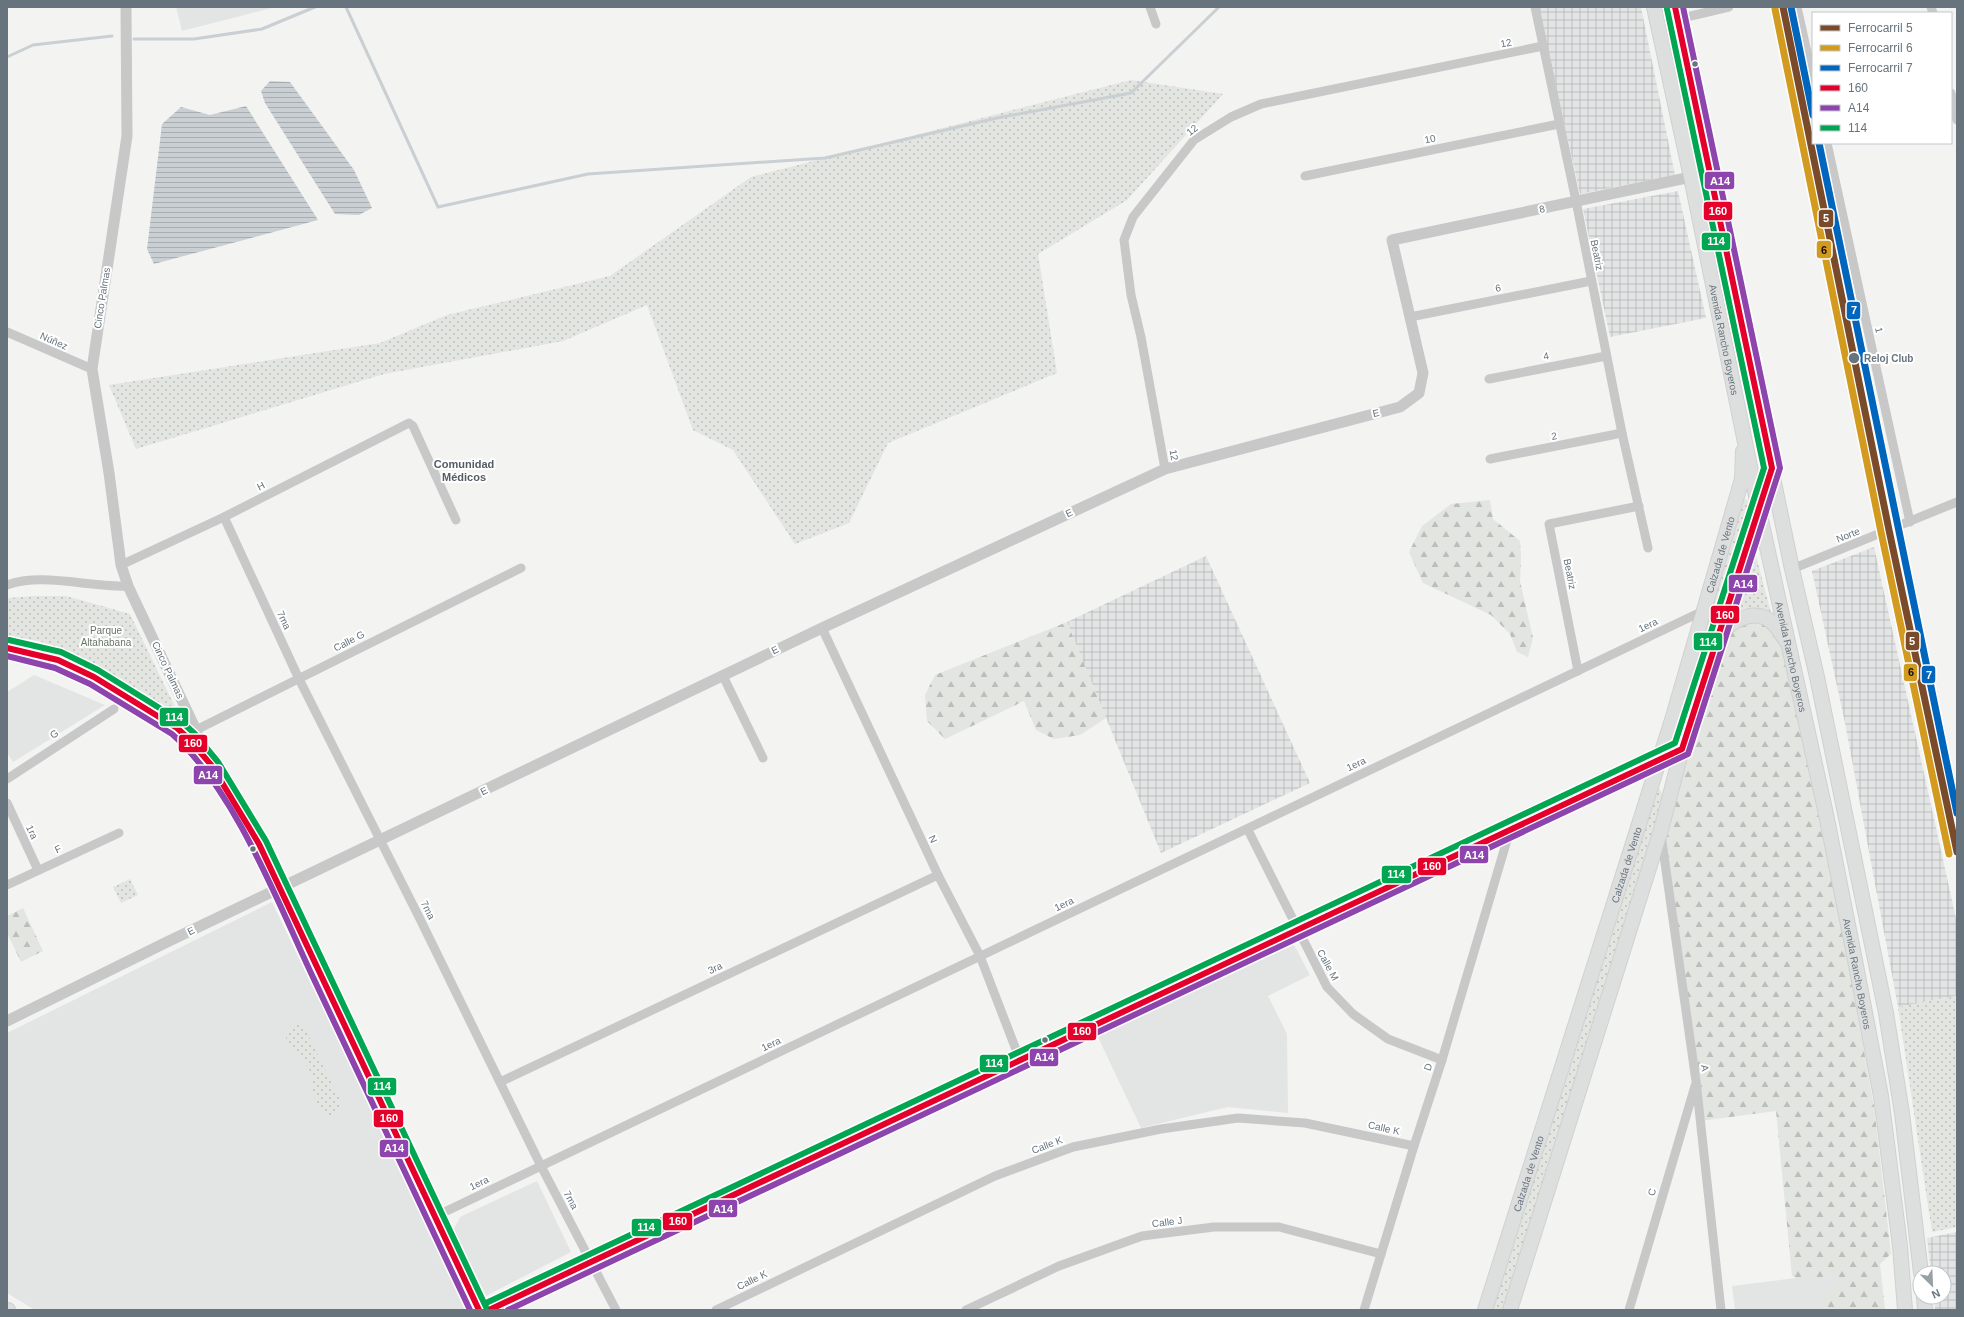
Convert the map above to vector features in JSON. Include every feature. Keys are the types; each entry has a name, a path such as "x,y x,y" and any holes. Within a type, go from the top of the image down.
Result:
{"main road":[{"name":"Avenida Rancho Boyeros","path":"1654,7 1691,177 1759,511 1790,645 1831,838 1881,1096 1900,1246 1905,1310"},
{"name":"Avenida Rancho Boyeros","path":"1676,13 1792,569 1817,677 1886,1013 1902,1113 1920,1265"},
{"name":"Calzada de Vento","path":"1485,1310 1672,720 1742,479 1744,454 1740,415"},
{"path":"1510,1310 1661,830 1682,749 1772,468"},
{"path":"1779,602 1782,582 1792,569"},
{"path":"1719,635 1736,621 1748,616 1759,616 1771,622 1790,645"},
{"path":"7,648 58,660 94,677 177,728 193,733 203,755 228,791 259,844 479,1310"},
{"path":"1672,720 1672,727 1677,730 1684,730 1690,724"},
{"path":"1654,777 1665,775 1669,777 1672,787"}],"street":[{"name":"Cinco Palmas","path":"126,7 127,136 92,370 109,473 121,565 128,586 193,733"},
{"path":"1150,7 1156,24"},
{"name":"Beatriz","path":"1535,7 1576,201 1622,433 1648,548"},
{"path":"1676,13 1729,7"},
{"path":"1797,7 1812,74"},
{"name":"12","path":"1165,469 1141,337 1131,295 1124,240 1133,217 1194,140 1231,117 1261,104 1543,46"},
{"path":"1952,98 1957,120"},
{"name":"10","path":"1305,176 1559,124"},
{"name":"1","path":"1827,144 1910,522"},
{"name":"8","path":"1392,240 1691,177"},
{"name":"E","path":"7,1021 280,888 822,628 1165,469 1400,407 1419,393 1423,373 1392,240"},
{"name":"6","path":"1410,316 1591,281"},
{"name":"Núñez","path":"7,332 92,370"},
{"name":"4","path":"1489,378 1606,356"},
{"name":"H","path":"121,565 224,517 409,423 413,426 456,520"},
{"name":"2","path":"1490,460 1622,433"},
{"name":"Norte","path":"1792,569 1957,502"},
{"name":"Beatriz","path":"1578,670 1549,524 1639,506"},
{"name":"7ma","path":"224,517 299,679 381,840 541,1166 616,1310"},
{"name":"Calle G","path":"193,733 521,568"},
{"path":"7,585 18,581 63,581 108,587 128,586"},
{"name":"1era","path":"434,1217 980,956 1248,830 1703,611"},
{"name":"N","path":"822,628 938,875 980,956 1020,1060"},
{"path":"723,676 763,758"},
{"name":"G","path":"7,779 114,709"},
{"path":"488,1310 591,1263 1682,749"},
{"name":"1ra","path":"7,803 38,870"},
{"name":"Calle M","path":"1248,830 1297,931 1327,987 1353,1014 1388,1039 1442,1060"},
{"name":"D","path":"1364,1310 1442,1060 1510,830"},
{"name":"A","path":"1661,830 1696,1081 1721,1310"},
{"name":"F","path":"7,885 119,833"},
{"name":"3ra","path":"500,1082 938,875"},
{"name":"C","path":"1629,1310 1696,1081"},
{"name":"Calle K","path":"716,1310 995,1176 1073,1147 1161,1129 1238,1118 1305,1123 1414,1146"},
{"name":"Calle J","path":"966,1310 1059,1266 1142,1236 1214,1227 1279,1227 1381,1254"}],"shaded area":[{"path":"176,7 276,7 182,31"},
{"path":"1538,7 1641,7 1675,175 1580,194"},
{"path":"270,81 290,82 354,170 372,208 359,215 335,214 265,103 261,91"},
{"path":"246,106 318,220 154,264 147,249 162,124 181,107 210,115"},
{"path":"1678,191 1706,318 1610,337 1583,209"},
{"path":"1874,547 1957,923 1957,996 1898,1007 1845,723 1812,571"},
{"path":"1206,556 1310,783 1161,853 1067,622"},
{"path":"34,675 105,705 13,762 7,753 7,692"},
{"path":"272,902 468,1310 35,1310 7,1293 7,1033"},
{"path":"1293,943 1310,975 1268,996 1287,1034 1288,1113 1228,1107 1141,1128 1097,1035"},
{"path":"537,1181 571,1252 486,1296 454,1229 460,1217"},
{"path":"1957,1232 1957,1310 1935,1310 1935,1305 1952,1305 1952,1265 1930,1265 1927,1238"},
{"path":"1868,1269 1872,1310 1735,1310 1732,1286"}],"green space":[{"path":"1131,80 1223,94 1127,200 1038,254 1057,373 888,443 849,523 795,544 733,450 693,430 647,305 563,341 384,374 136,449 109,385 380,343 447,315 610,276 751,177"},
{"path":"1746,499 1752,504 1725,598 1683,725 1677,728 1742,500"},
{"path":"1490,500 1493,519 1520,541 1520,581 1533,638 1528,657 1517,652 1510,634 1491,615 1423,583 1409,552 1422,526 1451,504"},
{"path":"1754,548 1771,613 1751,608 1731,612"},
{"name":"Parque Altahabana","path":"66,596 130,614 179,715 96,664 39,641 7,636 7,598"},
{"path":"1763,617 1790,645 1874,1106 1891,1254 1880,1264 1885,1310 1828,1310 1822,1301 1841,1278 1832,1273 1807,1281 1792,1276 1776,1111 1700,1121 1661,830 1719,635"},
{"path":"1067,622 1106,718 1080,735 1054,739 1036,730 1024,701 945,739 927,721 925,695 935,675"},
{"path":"1657,782 1662,794 1661,806 1504,1310 1491,1310"},
{"path":"130,879 138,895 121,903 113,887"},
{"path":"23,908 43,951 21,962 7,933 7,916"},
{"path":"1957,996 1957,1227 1932,1232 1898,1007"},
{"path":"300,1024 305,1028 340,1100 342,1107 333,1116 328,1116 317,1102 312,1090 310,1071 292,1050 286,1039 286,1033 289,1027"}],"waterway":[{"path":"134,39 194,39 262,29 315,7"},
{"path":"346,7 438,207 588,174 825,158 997,118 1131,93 1219,7"},
{"path":"7,57 33,45 112,36"}],"rail line":[{"name":"5","path":"1783,7 1889,530 1957,852"},
{"name":"7","path":"1791,7 1812,110"},
{"name":"6","path":"1775,9 1881,532 1949,854"},
{"name":"7","path":"1819,144 1957,813"}],"transit line":[{"name":"160","path":"489,1310 1682,749 1772,468 1675,7"},
{"name":"A14","path":"508,1310 1688,754 1780,468 1683,7"},
{"name":"114","path":"486,1303 1675,743 1764,468 1667,9"},
{"name":"114","path":"9,640 61,652 98,670 182,722 195,734 218,762 266,841 486,1307"},
{"name":"160","path":"7,648 58,660 94,677 177,728 189,739 212,766 259,844 479,1310"},
{"name":"A14","path":"7,656 55,668 90,684 172,734 194,757 215,784 252,846 268,879 470,1310"}],"place":[{"name":"Reloj Club","path":"1854,358"}],"district":[{"name":"Comunidad Médicos","path":"464,470"}]}
